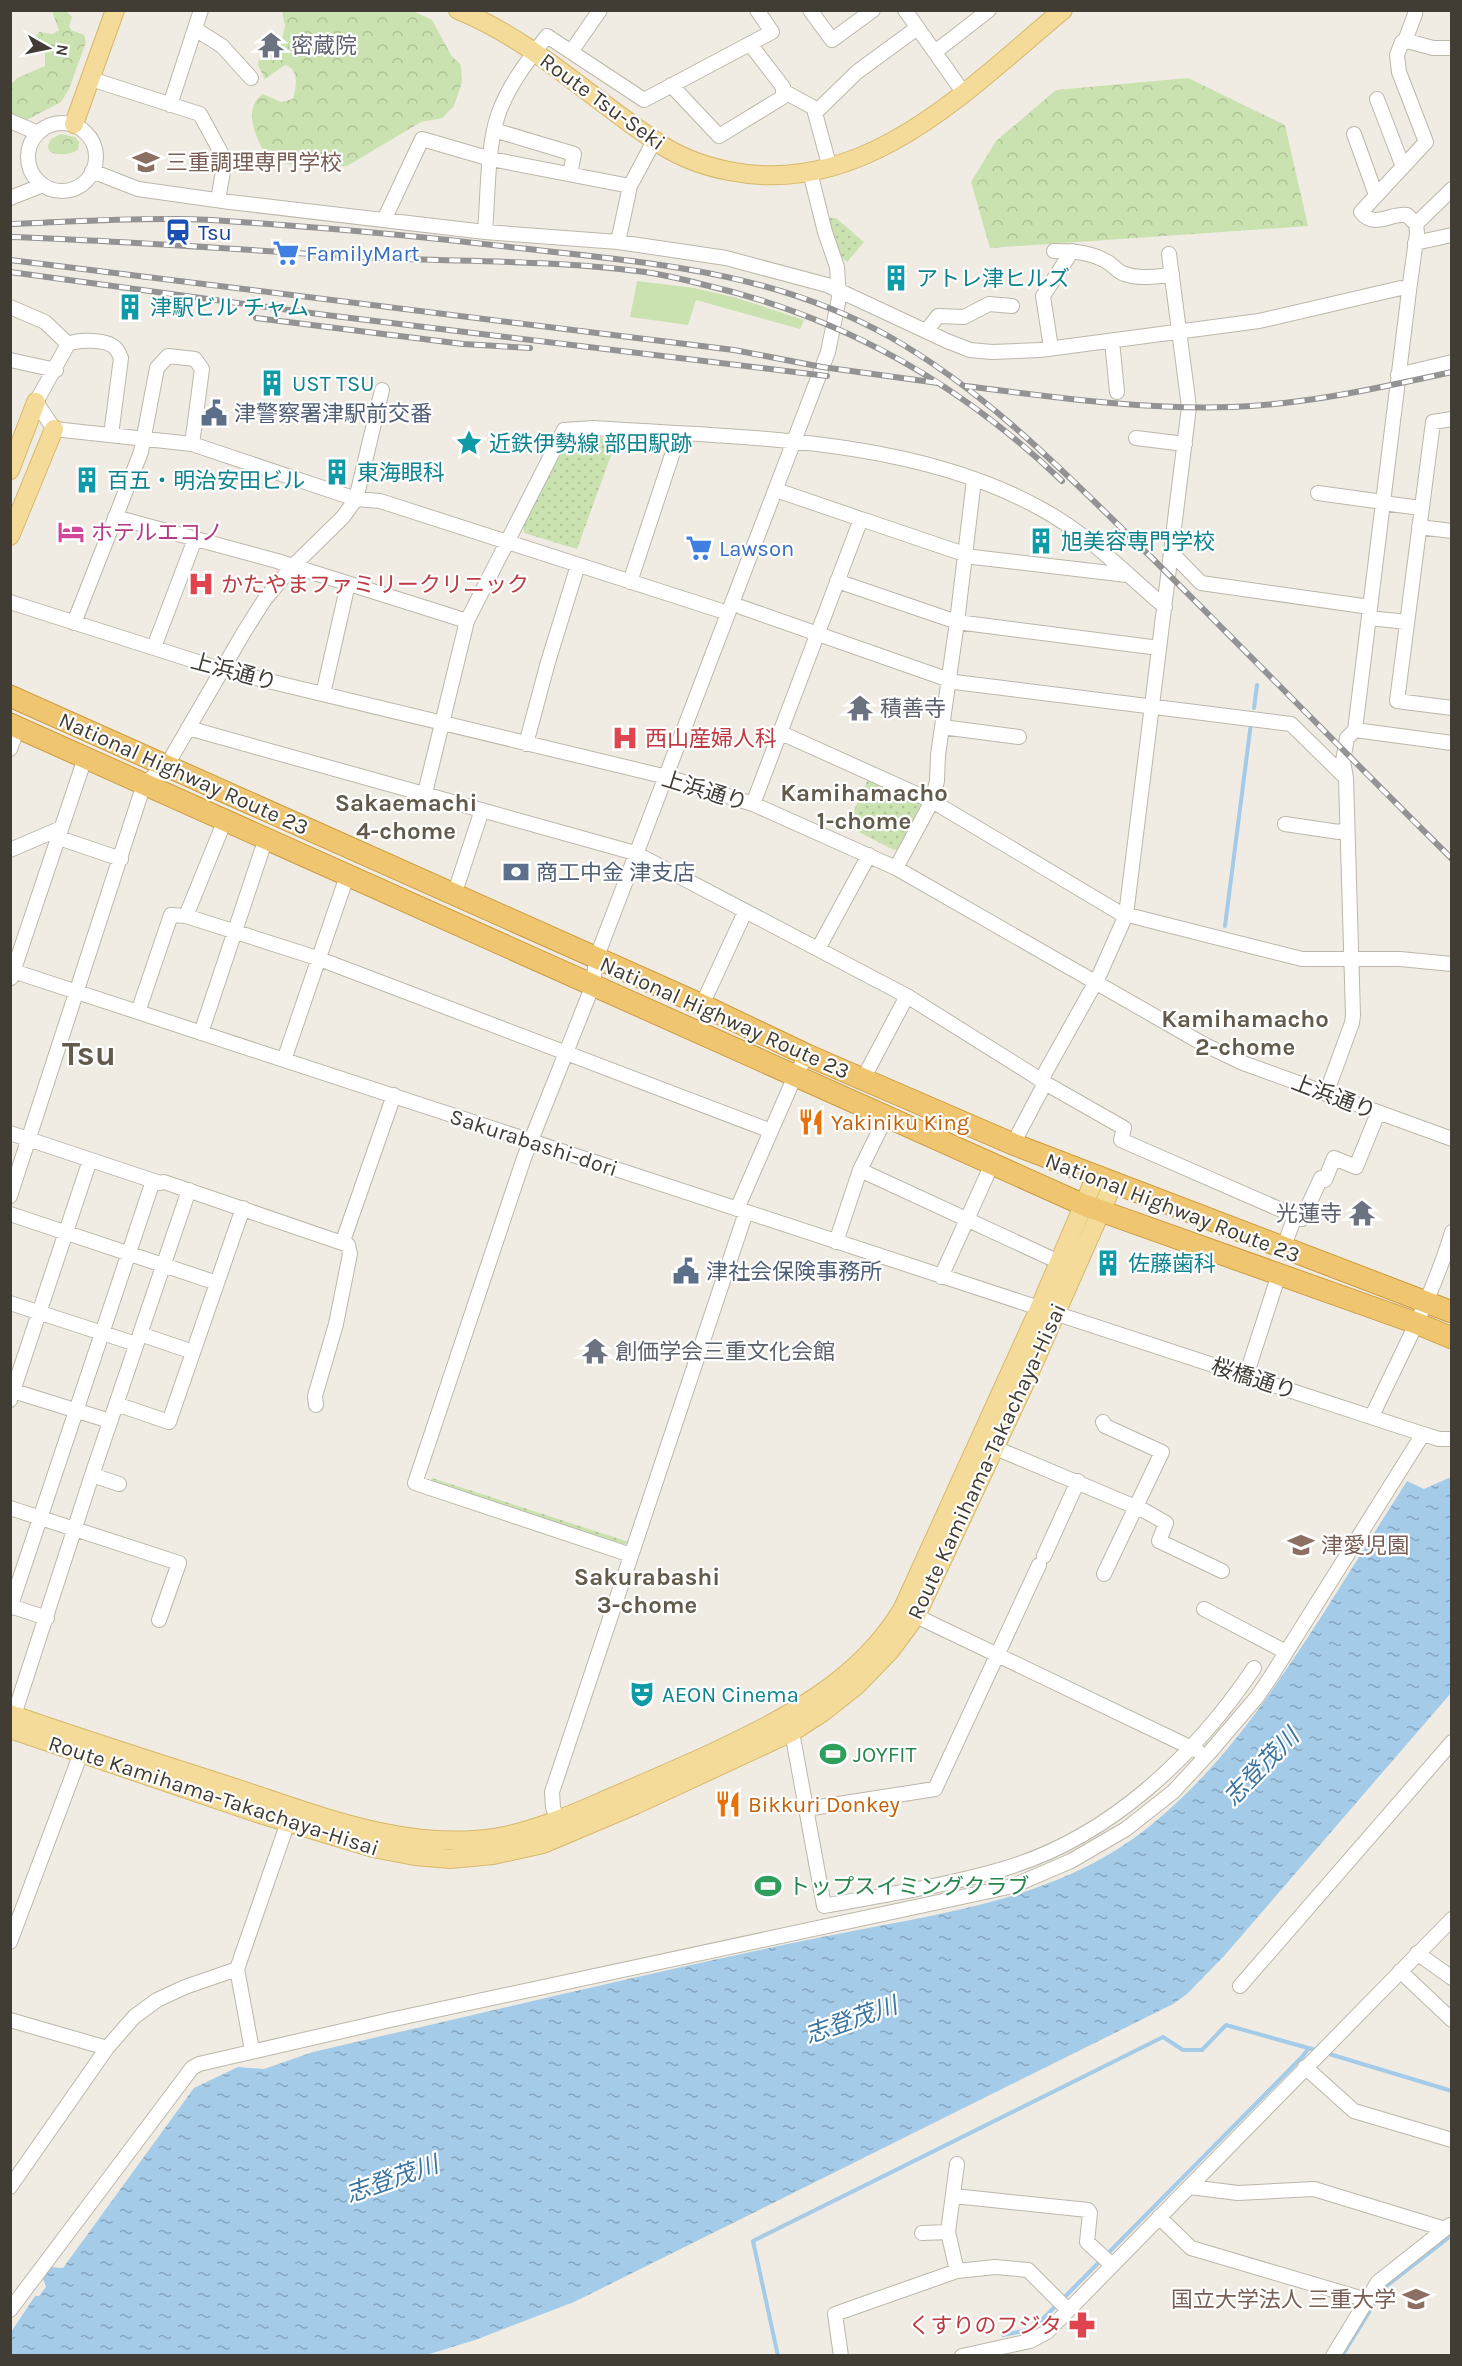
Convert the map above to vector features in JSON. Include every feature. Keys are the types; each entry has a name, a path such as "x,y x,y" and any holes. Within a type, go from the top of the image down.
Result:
{"highway":[{"name":"National Highway Route 23","path":"10,696 702,1005 807,1056 1012,1144 1452,1312"},
{"name":"National Highway Route 23","path":"14,726 1093,1208 1416,1323 1452,1338"}],"main road":[{"path":"74,124 115,10"},
{"name":"Route Tsu-Seki","path":"458,10 535,51 654,141 701,163 738,173 784,176 850,162 890,143 918,126 963,92 1063,10"},
{"path":"10,470 36,402"},
{"path":"10,536 54,429"},
{"name":"Route Kamihama-Takachaya-Hisai","path":"12,1719 81,1753 290,1815 430,1840 473,1840 500,1837 557,1820 688,1764 778,1722 808,1703 855,1667 882,1639 903,1608 987,1444 1048,1312 1104,1181"},
{"name":"Route Kamihama-Takachaya-Hisai","path":"1048,1312 1059,1262 1093,1208"},
{"name":"Route Kamihama-Takachaya-Hisai","path":"12,1719 290,1815 373,1848 416,1856 450,1858 493,1855 543,1844 792,1732 823,1712 856,1686 890,1651 916,1616 940,1569 987,1444"}],"street":[{"path":"170,105 201,10"},
{"path":"571,52 600,10"},
{"path":"485,232 494,130 504,101 547,36 644,100 772,32 758,10"},
{"path":"810,10 832,40 873,10"},
{"path":"905,10 963,92"},
{"path":"935,52 989,10"},
{"path":"1415,14 1397,55 1399,72 1426,142 1361,212 1364,216 1377,221 1401,214 1407,215 1416,224"},
{"path":"830,168 815,113 857,72 917,28"},
{"path":"195,29 222,46 250,78"},
{"path":"1405,41 1433,48 1452,48"},
{"path":"750,44 783,91 818,110"},
{"path":"91,79 200,114 225,160 218,200"},
{"path":"671,85 719,136 783,97 783,91"},
{"path":"1377,99 1403,167"},
{"path":"10,121 38,133"},
{"path":"58,124 74,124 81,128 93,145 96,155 92,171 83,184 63,191 43,185 34,177 29,155 38,133 58,124"},
{"path":"494,130 574,154 570,174"},
{"path":"1354,134 1376,195"},
{"path":"384,220 422,139 491,159 630,186"},
{"path":"618,242 630,186 654,141"},
{"path":"92,171 132,187 218,200 485,232 618,242 726,258 795,275 838,290 970,350 992,352 1051,348 1178,333 1259,321 1401,288 1409,291"},
{"path":"631,1555 415,1484 531,1141 593,985 596,959 635,853 734,610 828,351 839,298 837,267 825,232 810,172"},
{"path":"10,198 43,185"},
{"path":"1326,1094 1352,1023 1353,960 1346,778 1343,761 1347,738 1355,730 1416,224 1452,189"},
{"path":"1415,243 1452,235"},
{"path":"1054,251 1072,251 1100,258 1124,274 1140,276 1172,274"},
{"path":"1051,348 1042,296 1072,251"},
{"path":"1012,1144 1096,982 1126,915 1172,552 1189,396 1178,333 1172,274 1166,256"},
{"path":"927,330 938,316 964,317 989,304 1012,306"},
{"path":"10,307 45,322 68,344"},
{"path":"111,435 121,358 116,348 107,343 77,340 68,344 56,370 36,402 54,429 192,444 356,499 380,501 630,582 817,635 949,680 1291,724 1346,778"},
{"path":"1112,341 1117,392"},
{"path":"75,623 141,452 157,368 168,356 195,358 202,369 192,444"},
{"path":"10,360 56,370"},
{"path":"1398,375 1452,362"},
{"path":"10,1196 144,784 167,765 265,599 292,567 343,517 356,499 382,390"},
{"path":"1452,419 1433,422 1397,701 1452,708"},
{"path":"424,793 467,621 564,430 594,428 795,442 875,453 943,470 1014,495 1054,516 1074,529 1165,608"},
{"path":"630,582 679,434"},
{"path":"1136,438 1185,444"},
{"path":"896,868 932,801 938,781 942,727 974,480"},
{"path":"776,490 973,557 1127,575"},
{"path":"1318,493 1421,508"},
{"path":"115,517 292,567 467,621"},
{"path":"753,804 861,519"},
{"path":"1419,527 1452,531"},
{"path":"154,647 195,539"},
{"path":"1172,552 1200,583 1370,612 1407,622"},
{"path":"526,744 578,565"},
{"path":"837,580 957,622 1159,648"},
{"path":"323,694 348,584"},
{"name":"上浜通り","path":"10,602 223,670 667,777 753,804 896,868 1204,1045 1243,1063 1452,1139"},
{"path":"10,749 14,726"},
{"path":"942,727 1019,737"},
{"path":"188,728 635,853 907,996 1043,1082 1124,1128 1121,1140 1302,1219 1321,1178 1325,1180 1334,1158 1356,1167 1378,1113"},
{"path":"1355,730 1452,743"},
{"path":"779,732 932,801 1120,913 1302,959 1400,959 1452,964"},
{"path":"11,973 85,758"},
{"path":"454,895 482,810"},
{"path":"186,916 225,820"},
{"path":"1285,824 1339,832 1347,829"},
{"path":"10,850 58,833 121,859"},
{"path":"201,1033 266,838"},
{"path":"818,949 869,855"},
{"path":"284,1060 317,958 347,876"},
{"path":"702,1005 745,912"},
{"path":"138,1012 171,915 186,916 317,958 771,1131"},
{"name":"Sakurabashi-dori","path":"11,973 393,1095 1048,1312"},
{"path":"863,1079 907,996"},
{"path":"557,1820 552,1792 631,1555 741,1210 771,1131 795,1076 807,1056"},
{"path":"343,1241 393,1095"},
{"path":"836,1242 860,1170 886,1117"},
{"path":"10,1133 343,1241 348,1245 350,1254 336,1324 315,1396 316,1405"},
{"path":"90,1160 12,1394 110,1421"},
{"path":"941,1277 992,1164"},
{"path":"860,1170 1059,1262"},
{"path":"47,1618 11,1607 153,1181"},
{"path":"12,1719 47,1618 74,1528 189,1190"},
{"path":"116,1404 169,1422 243,1208"},
{"path":"10,1214 217,1283"},
{"path":"1283,1249 1295,1216"},
{"path":"1372,1416 1416,1323 1447,1250 1451,1232"},
{"path":"1246,1376 1279,1274"},
{"path":"10,1303 102,1333 193,1352"},
{"name":"桜橋通り","path":"1048,1312 1423,1434 1439,1439 1452,1439"},
{"path":"1103,1422 1105,1426 1162,1452 1104,1574"},
{"path":"10,2310 192,2068 199,2064 252,2050 259,2051 390,2020 1012,1886 1071,1861 1126,1829 1173,1792 1257,1697 1423,1434"},
{"path":"987,1444 1078,1481 1166,1523 1159,1541 1222,1571"},
{"path":"92,1475 119,1485"},
{"path":"807,1809 935,1789 1078,1481"},
{"path":"10,1508 179,1563 159,1620"},
{"path":"1204,1609 1286,1652"},
{"path":"916,1616 1207,1755"},
{"path":"792,1732 824,1906 975,1877 1005,1869 1040,1856 1097,1826 1131,1804 1190,1747 1224,1709 1254,1668"},
{"path":"1240,1986 1425,1770 1452,1742"},
{"path":"10,1942 81,1753"},
{"path":"252,2050 237,1969 290,1815"},
{"path":"962,2355 1002,2351 1039,2338 1452,1919"},
{"path":"1417,1953 1452,1978"},
{"path":"10,2187 107,2048 134,2017 157,2000 185,1987 237,1969"},
{"path":"1400,1971 1452,2020"},
{"path":"10,2020 107,2048"},
{"path":"1305,2067 1354,2111 1452,2140"},
{"path":"957,2164 948,2232 957,2271"},
{"path":"1190,2187 1238,2193 1314,2189 1448,2227"},
{"path":"954,2196 1088,2210 1090,2213 1087,2242 1112,2265"},
{"path":"1159,2217 1191,2248 1366,2300"},
{"path":"1333,2355 1378,2282 1448,2227"},
{"path":"922,2233 948,2232"},
{"path":"841,2355 836,2314 957,2271 995,2268 1028,2270 1068,2310"}],"green space":[{"path":"52,11 66,11 72,17 69,26 71,30 84,35 86,42 69,89 61,102 27,120 11,113 11,84 17,78 45,66 45,49 36,41 36,36 39,32 53,34 59,30"},
{"path":"282,11 413,11 432,20 451,55 461,65 462,82 454,106 442,118 421,122 347,166 292,165 268,159 253,125 253,108 256,100 263,94 281,102 293,99 296,84 295,74 290,67 285,65 265,79 258,65 259,59 281,43 285,26"},
{"path":"1188,78 1285,125 1308,226 990,248 971,182 996,141 1056,90"},
{"path":"61,134 75,137 79,142 78,150 64,154 49,151 48,146 51,139"},
{"path":"829,218 836,218 864,242 847,262 834,242"},
{"path":"637,281 694,288 737,298 804,320 800,329 696,300 688,325 630,317"},
{"path":"595,437 617,439 577,549 524,533 523,527 567,441"},
{"path":"868,779 919,803 921,807 898,848 894,850 847,826"},
{"path":"432,1478 629,1542 621,1546 431,1483"}],"water":[{"name":"志登茂川","path":"1451,1477 1451,1693 1224,1956 1187,1994 1173,2004 574,2302 475,2340 423,2356 11,2356 11,2332 35,2296 39,2296 46,2287 42,2275 49,2267 63,2268 194,2088 238,2067 264,2069 313,2052 580,1990 759,1950 958,1910 1026,1892 1058,1880 1120,1847 1150,1826 1176,1803 1223,1754 1245,1727 1304,1643 1407,1481 1424,1489"}],"waterway":[{"path":"1254,708 1257,685"},
{"path":"1225,926 1251,723"},
{"path":"778,2356 753,2241 1163,2037 1183,2050 1202,2050 1226,2025 1319,2051"},
{"path":"1003,2335 1033,2329 1308,2049"},
{"path":"1326,2053 1452,2091"},
{"path":"1342,2356 1384,2288 1452,2235"}],"railway":[{"path":"10,224 136,219 201,220 457,241 663,265 709,273 801,297 846,315 890,337 927,360 961,384 1027,438 1151,557 1452,859"},
{"path":"10,237 378,258 579,265 645,272 683,279 805,315 897,358 941,384 983,414 1062,481"},
{"path":"10,260 734,350 822,367 938,383"},
{"path":"10,272 326,315 827,376"},
{"path":"256,318 463,344 530,348"},
{"path":"965,386 1132,405 1232,407 1315,399 1452,372"}],"place":[{"name":"密蔵院","path":"271,45"},
{"name":"三重調理専門学校","path":"146,162"},
{"name":"Tsu","path":"178,232"},
{"name":"FamilyMart","path":"286,253"},
{"name":"アトレ津ヒルズ","path":"896,278"},
{"name":"津駅ビル チャム","path":"130,307"},
{"name":"UST TSU","path":"272,383"},
{"name":"津警察署津駅前交番","path":"214,413"},
{"name":"近鉄伊勢線 部田駅跡","path":"469,443"},
{"name":"東海眼科","path":"337,472"},
{"name":"百五・明治安田ビル","path":"87,480"},
{"name":"ホテルエコノ","path":"71,532"},
{"name":"旭美容専門学校","path":"1041,541"},
{"name":"Lawson","path":"699,548"},
{"name":"かたやまファミリークリニック","path":"201,584"},
{"name":"積善寺","path":"860,708"},
{"name":"西山産婦人科","path":"625,738"},
{"name":"商工中金 津支店","path":"516,872"},
{"name":"Yakiniku King","path":"811,1122"},
{"name":"光蓮寺","path":"1362,1213"},
{"name":"佐藤歯科","path":"1108,1263"},
{"name":"津社会保険事務所","path":"686,1271"},
{"name":"創価学会三重文化会館","path":"595,1351"},
{"name":"津愛児園","path":"1301,1545"},
{"name":"AEON Cinema","path":"642,1694"},
{"name":"JOYFIT","path":"833,1754"},
{"name":"Bikkuri Donkey","path":"728,1804"},
{"name":"トップスイミングクラブ","path":"768,1886"},
{"name":"国立大学法人 三重大学","path":"1416,2299"},
{"name":"くすりのフジタ","path":"1082,2325"}],"district":[{"name":"Kamihamacho 1-chome","path":"864,807"},
{"name":"Sakaemachi 4-chome","path":"406,817"},
{"name":"Kamihamacho 2-chome","path":"1245,1033"},
{"name":"Tsu","path":"89,1053"},
{"name":"Sakurabashi 3-chome","path":"647,1591"}]}
